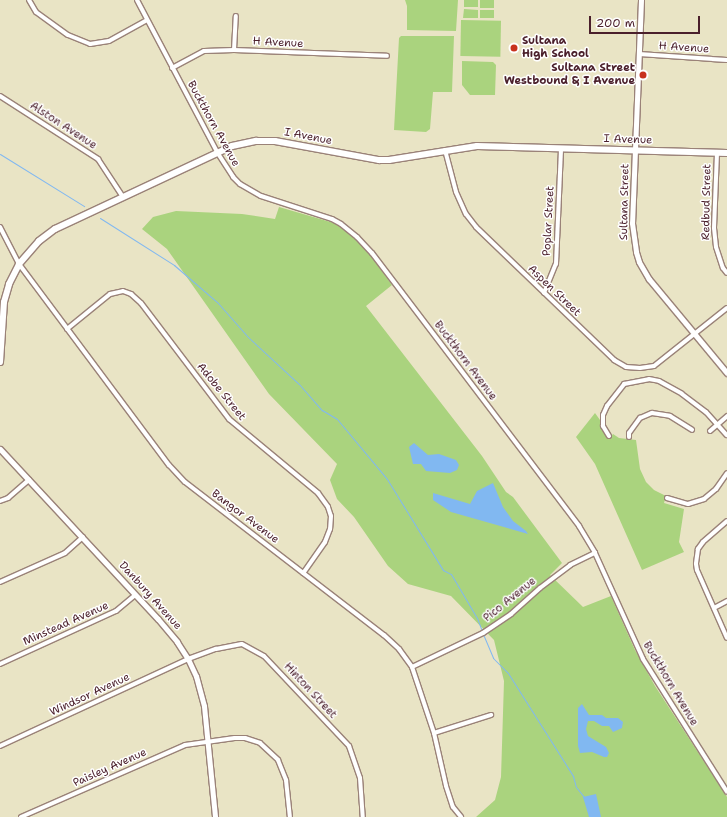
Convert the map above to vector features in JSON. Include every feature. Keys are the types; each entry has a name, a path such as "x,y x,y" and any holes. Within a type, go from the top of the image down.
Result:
{"main road":[{"name":"I Avenue","path":"0,362 4,302 9,284 19,264 31,249 47,234 217,152 240,144 264,141 294,144 350,156 378,160 389,160 466,146 496,145 727,153"}],"street":[{"path":"29,0 36,12 68,35 90,44 109,41 147,20"},
{"name":"Buckthorn Avenue","path":"137,0 217,152 233,177 250,191 269,199 332,219 360,239 579,526 596,553 643,659 727,792"},
{"name":"Sultana Street","path":"641,0 632,223 633,242 637,257 649,279 727,373"},
{"path":"234,50 236,16"},
{"name":"H Avenue","path":"172,68 204,52 234,50 387,56"},
{"name":"H Avenue","path":"639,54 727,60"},
{"name":"Alston Avenue","path":"0,96 98,159 123,197"},
{"name":"Poplar Street","path":"544,293 556,264 561,148"},
{"name":"Aspen Street","path":"445,150 451,178 466,214 491,243 614,360 626,367 640,368 654,366 695,335 727,308"},
{"name":"Redbud Street","path":"717,153 714,228 716,247 723,268 727,273"},
{"name":"Bangor Avenue","path":"0,227 19,264 169,465 185,482 384,635 399,649 412,667 434,733 446,786 453,807 461,817"},
{"name":"Adobe Street","path":"67,329 110,294 123,291 131,294 141,303 229,419 318,493 328,507 331,516 330,528 325,542 303,573"},
{"path":"609,436 603,426 603,415 607,406 624,384 649,379 659,381 682,394 706,412 727,435"},
{"path":"629,437 640,418 652,413 670,416 692,430"},
{"path":"710,431 727,416"},
{"name":"Danbury Avenue","path":"0,449 166,627 188,659 202,695 215,817"},
{"path":"667,498 688,504 704,499 716,489 727,473"},
{"path":"0,501 8,498 29,480"},
{"path":"727,521 703,542 698,549 696,558 697,570 727,638"},
{"path":"0,582 65,553 83,537"},
{"name":"Pico Avenue","path":"412,667 483,633 511,614 540,588 570,565 596,553"},
{"name":"Minstead Avenue","path":"0,664 116,611 135,594"},
{"path":"714,608 727,601"},
{"name":"Hinton Street","path":"188,659 216,649 242,644 264,656 349,746 360,778 364,817"},
{"name":"Windsor Avenue","path":"0,746 188,659"},
{"path":"434,733 491,715"},
{"name":"Paisley Avenue","path":"21,817 185,745 208,740 245,738 266,747 278,760 285,773 290,817"}],"green space":[{"path":"405,0 458,0 456,31 407,30 407,6"},
{"path":"464,0 478,0 478,7 464,7"},
{"path":"480,0 494,0 494,8 480,8"},
{"path":"464,9 478,10 478,18 463,18"},
{"path":"480,10 494,10 494,18 480,18"},
{"path":"461,20 501,21 500,57 460,56"},
{"path":"401,36 454,36 452,92 433,92 430,129 426,132 394,130 399,38"},
{"path":"462,61 493,62 496,65 495,95 470,95 462,85"},
{"path":"279,207 334,223 352,235 368,252 392,285 366,306 482,456 506,492 513,497 562,563 550,575 583,607 611,596 635,650 655,686 727,797 727,817 476,817 495,800 501,777 504,681 494,640 451,596 408,584 388,566 354,517 337,499 330,480 337,464 269,394 167,249 142,229 153,217 176,211 242,214 275,219"},
{"path":"595,413 600,420 602,430 609,439 613,434 619,438 636,440 640,469 646,482 654,490 666,496 664,503 684,509 679,542 684,552 642,570 595,464 576,437"}],"water":[{"path":"414,443 428,455 439,454 456,460 459,465 457,470 450,473 426,471 421,464 413,464 409,447"},
{"path":"493,483 503,507 513,521 528,534 451,512 433,500 433,493 470,504 477,491"},
{"path":"582,704 589,715 602,715 606,718 618,718 623,722 622,728 613,732 609,726 602,726 594,721 588,721 586,729 588,736 606,747 609,753 607,757 592,752 580,753 578,746 578,708"},
{"path":"596,794 601,817 589,817 583,797"}],"waterway":[{"path":"0,154 84,206"},
{"path":"100,218 174,265 218,303 248,337 299,384 322,410 337,419 387,479 443,570 451,574 477,618 482,631"},
{"path":"483,634 493,658 508,673 573,776 576,787 584,797"}],"place":[{"name":"Sultana High School","path":"514,48"},
{"name":"Sultana Street Westbound & I Avenue","path":"643,75"}]}
